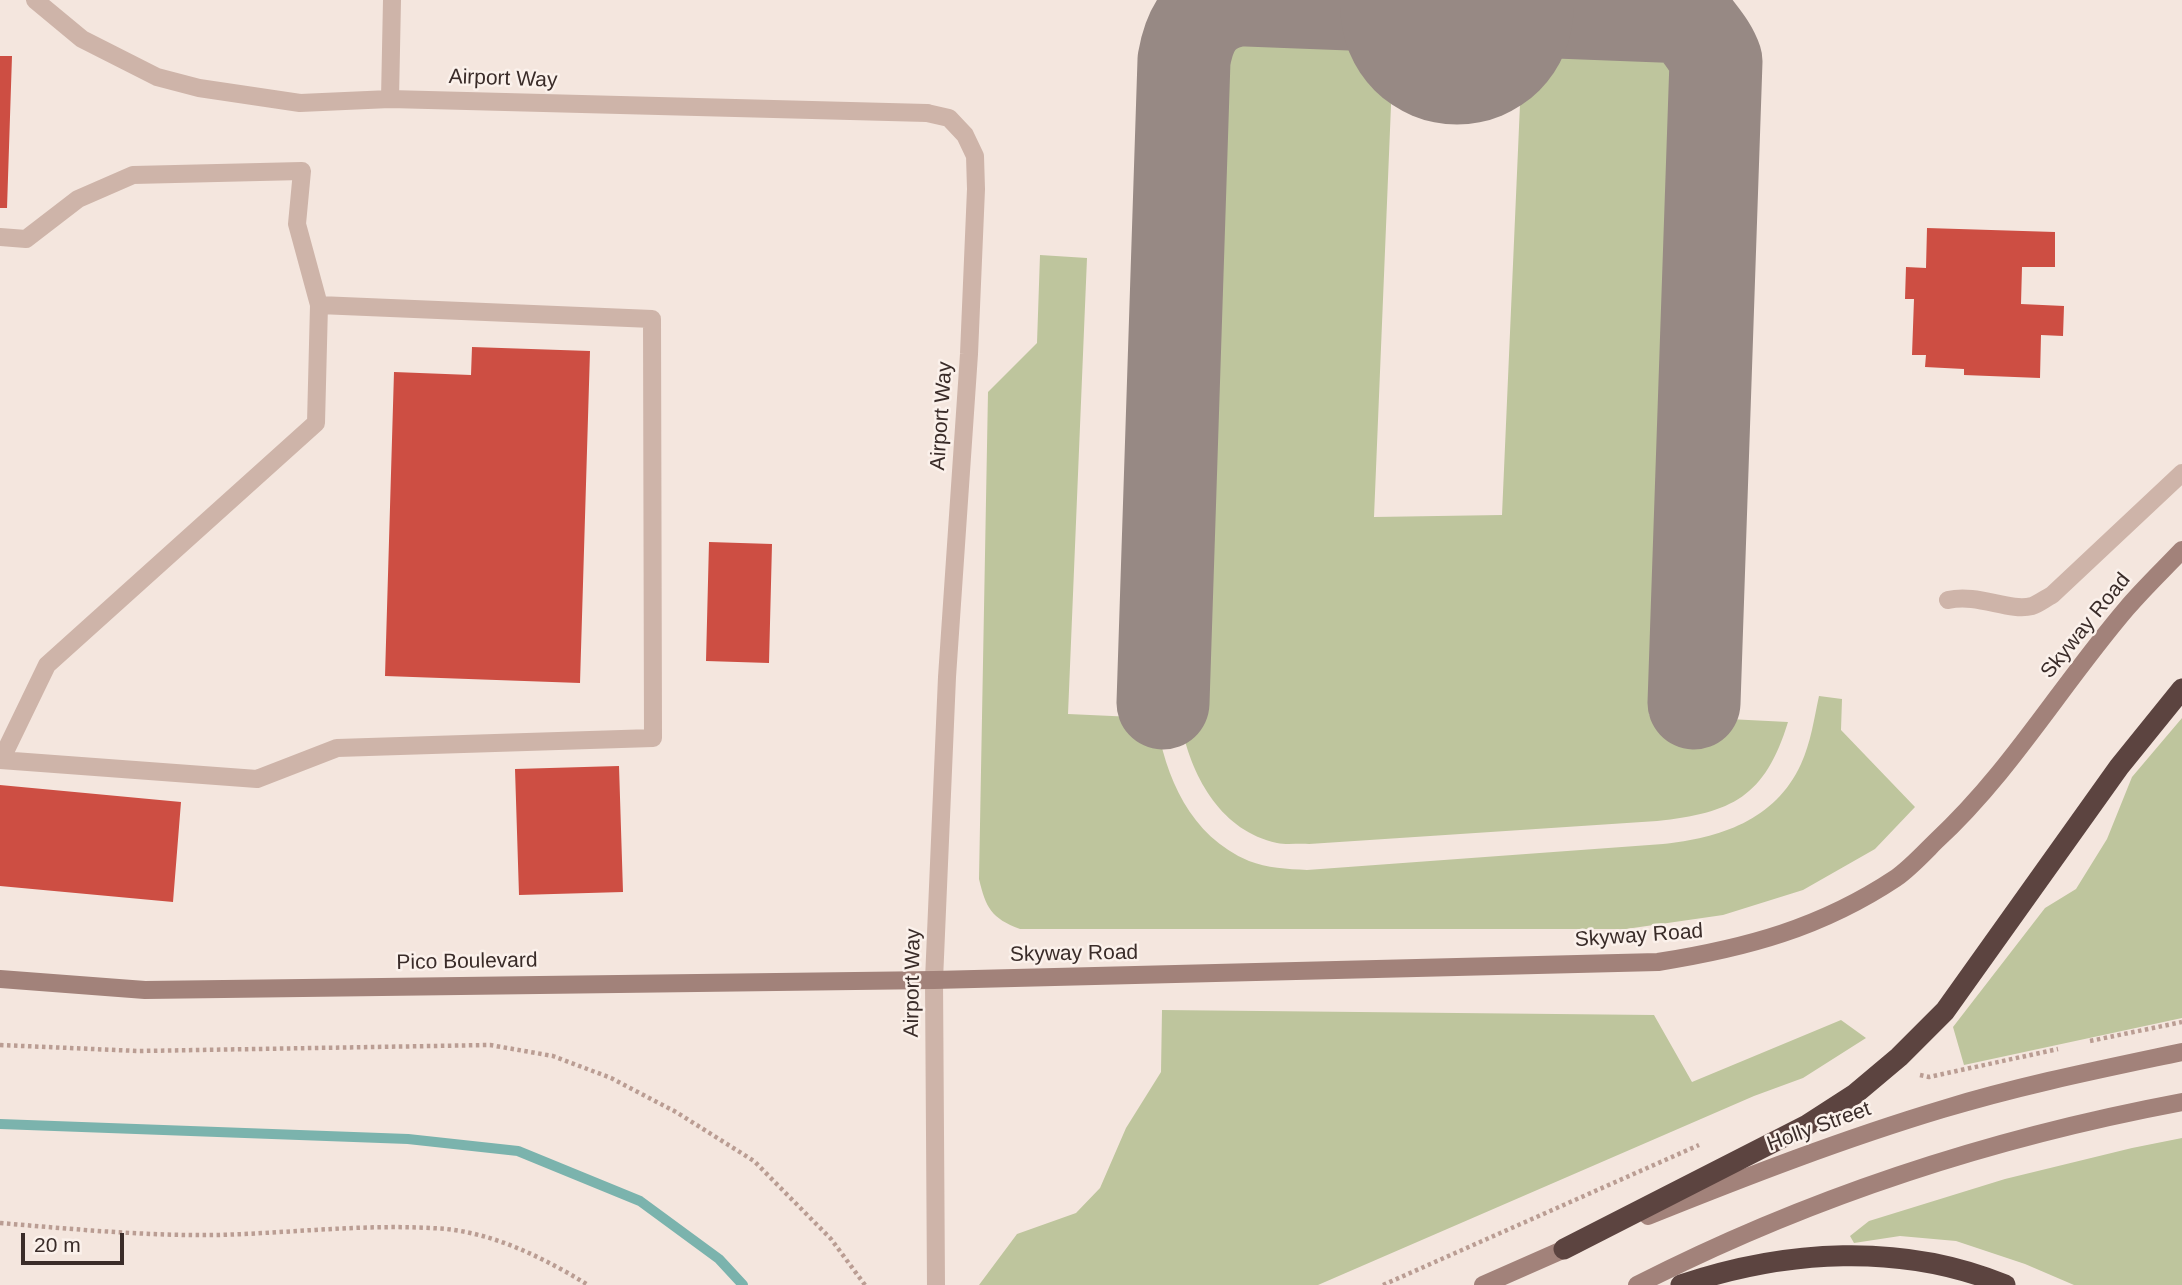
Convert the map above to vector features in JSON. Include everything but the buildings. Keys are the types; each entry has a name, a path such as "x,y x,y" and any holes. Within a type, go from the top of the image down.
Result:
{"highway":[{"path":"1564,1249 1807,1125 1854,1094 1899,1057 1945,1011 2119,767 2182,689"},
{"path":"1681,1285 1719,1272 1763,1262 1823,1255 1883,1256 1939,1265 2005,1285"}],"street":[{"name":"Airport Way","path":"35,0 82,39 157,77 199,88 300,103 390,99 927,113 949,118 965,135 975,156 976,189 969,354 947,677 934,980 936,1285"},
{"path":"390,99 392,0"},
{"path":"0,237 26,239 78,199 133,175 302,171 298,223 319,305 317,423 47,665 1,760 257,779 337,748 653,738 652,319 319,305"},
{"path":"1948,600 1963,597 2010,606 2031,606 2052,595 2182,474"},
{"name":"Skyway Road","path":"934,980 1658,961 1719,952 1774,937 1833,915 1898,876 1965,814 2006,766 2127,607 2182,550"},
{"name":"Pico Boulevard","path":"0,979 145,990 934,980"},
{"name":"Holly Street","path":"1483,1285 1564,1249 1728,1184 1931,1113 2025,1086 2182,1052"},
{"path":"1637,1285 1739,1236 1882,1179 2034,1134 2182,1102"}],"path":[{"path":"0,1045 139,1051 490,1045 553,1056 611,1078 676,1112 754,1161 831,1238 865,1285"},
{"path":"0,1223 106,1232 216,1235 385,1228 447,1229 496,1240 563,1270 588,1285"}],"green space":[{"path":"1286,32 1394,33 1374,517 1502,515 1523,36 1643,38 1660,44 1670,55 1675,66 1649,715 1788,722 1768,768 1742,797 1706,813 1657,821 1285,844 1258,837 1240,827 1226,815 1202,784 1182,729 1212,93 1221,64 1236,47 1257,37"},
{"path":"1040,255 1087,258 1068,714 1156,718 1166,762 1184,802 1196,820 1228,850 1263,865 1307,870 1663,844 1705,837 1743,823 1761,813 1790,784 1807,747 1819,696 1842,699 1841,730 1915,807 1875,849 1803,890 1723,915 1626,929 1020,929 1002,921 987,905 979,879 988,392 1037,343"},
{"path":"2182,718 2182,1018 1964,1065 1953,1027 2045,908 2076,889 2107,839 2132,777"},
{"path":"1162,1010 1654,1015 1692,1082 1841,1020 1866,1038 1803,1078 1754,1096 1318,1285 979,1285 1017,1234 1076,1213 1100,1188 1126,1128 1161,1072"},
{"path":"2182,1138 2182,1285 2074,1285 2025,1264 1956,1241 1900,1236 1854,1243 1850,1236 1869,1221 2005,1179"}],"waterway":[{"path":"0,1124 408,1139 518,1151 640,1201 719,1259 743,1285"}],"taxiway":[{"path":"1163,703 1184,60 1190,37 1200,20 1215,8 1237,0"},
{"path":"1247,0 1687,17"},
{"path":"1681,0 1687,16 1716,61 1694,703"}],"runway":[{"path":"1457,0 1457,8"}]}
